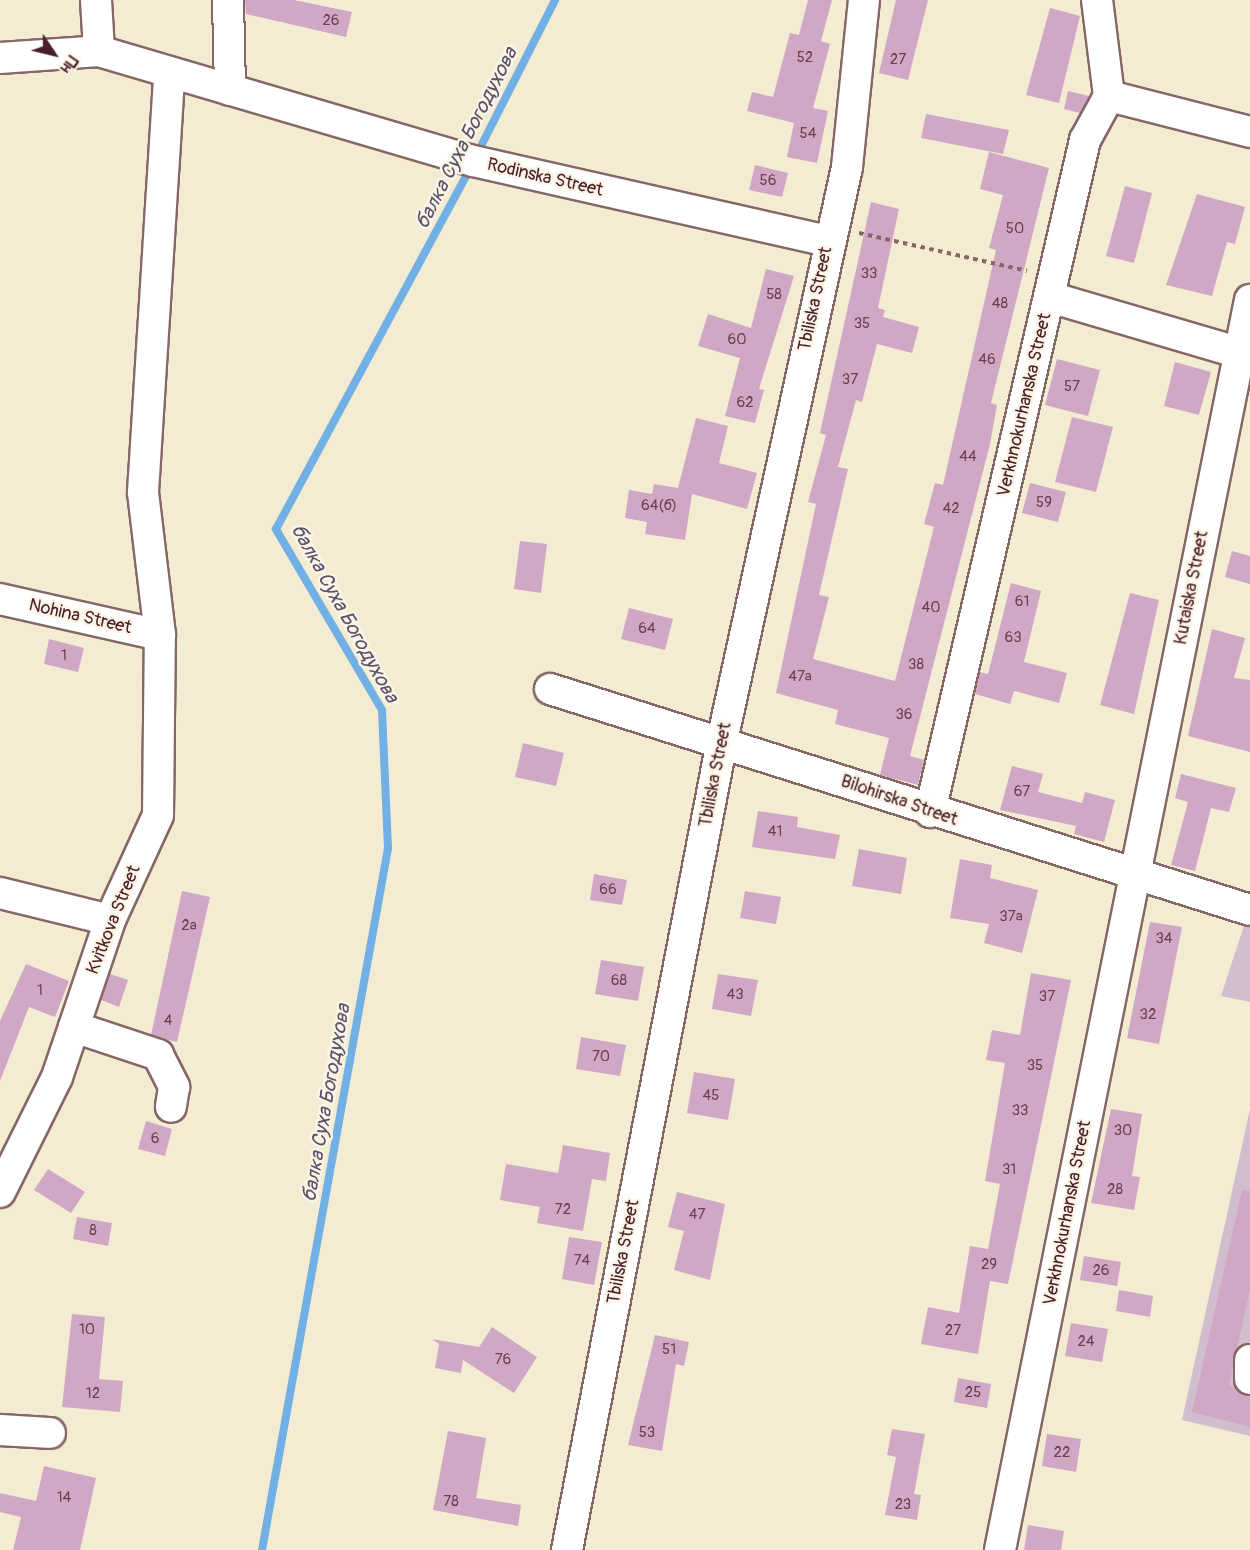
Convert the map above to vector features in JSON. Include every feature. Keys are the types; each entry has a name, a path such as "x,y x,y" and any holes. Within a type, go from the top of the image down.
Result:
{"street":[{"path":"96,0 99,51"},
{"path":"228,0 230,90"},
{"name":"Tbiliska Street","path":"567,1550 722,741 830,234 847,167 864,0"},
{"path":"1097,0 1109,96 1250,132"},
{"name":"Rodinska Street","path":"0,58 99,51 169,74 473,161 830,234"},
{"name":"Kvitkova Street","path":"0,1192 57,1077 110,920 158,816 160,635 143,492 169,74"},
{"name":"Verkhnokurhanska Street","path":"930,812 1085,140 1109,96"},
{"path":"1052,287 1244,355"},
{"name":"Kutaiska Street","path":"1136,877 1244,355 1250,300"},
{"name":"Nohina Street","path":"0,599 160,635"},
{"name":"Bilohirska Street","path":"550,689 722,741 930,812 1136,877 1250,910"},
{"name":"Verkhnokurhanska Street","path":"1000,1550 1136,877"},
{"path":"0,893 110,920"},
{"path":"74,1026 158,1055 174,1087 171,1107"},
{"path":"1250,1360 1250,1379"},
{"path":"0,1430 50,1433"}],"path":[{"path":"830,234 1052,287"}],"shaded area":[{"path":"1250,907 1250,1002 1221,996"},
{"path":"1250,1109 1250,1436 1182,1420"}],"building":[{"path":"245,0 294,0 352,12 346,37 246,14"},
{"path":"808,0 832,0 821,41 830,44 813,108 828,111 817,163 787,157 794,123 747,111 752,92 773,97 790,33 799,35"},
{"path":"896,0 928,0 908,80 879,73"},
{"path":"1050,8 1080,16 1059,103 1026,95"},
{"path":"1068,91 1089,96 1080,113 1064,109"},
{"path":"926,114 1009,130 1003,154 921,138"},
{"path":"989,152 1049,168 991,403 997,405 990,444 910,756 924,760 918,785 880,775 889,738 835,724 838,710 776,693 816,504 808,502 826,435 820,433 871,202 899,209 878,308 885,310 883,317 919,327 912,353 877,344 862,402 856,400 838,467 848,469 819,595 829,597 813,659 895,681 934,527 924,524 935,483 943,485 996,250 989,248 1003,195 980,189"},
{"path":"755,165 788,173 782,197 749,190"},
{"path":"1125,186 1152,193 1134,263 1106,256"},
{"path":"1197,194 1245,207 1235,244 1227,242 1212,296 1166,285"},
{"path":"766,269 794,276 759,389 764,390 755,423 725,416 740,358 698,346 708,314 751,328"},
{"path":"1057,359 1100,370 1088,416 1045,405"},
{"path":"1175,362 1211,372 1199,415 1164,406"},
{"path":"1072,417 1113,427 1096,492 1055,482"},
{"path":"696,418 728,426 719,463 757,473 747,509 692,494 685,540 645,534 647,522 625,518 629,490 652,494 654,484 678,488"},
{"path":"1030,483 1066,492 1058,522 1022,513"},
{"path":"520,541 547,544 541,593 514,589"},
{"path":"1232,551 1250,556 1250,584 1225,577"},
{"path":"1011,583 1041,591 1024,662 1067,673 1059,703 1014,691 1010,704 975,694 980,672 988,674"},
{"path":"1130,593 1159,600 1134,714 1100,705"},
{"path":"629,608 673,619 665,650 621,639"},
{"path":"1212,629 1245,638 1234,678 1250,680 1250,752 1188,736"},
{"path":"49,639 84,648 78,672 44,664"},
{"path":"523,743 564,753 556,786 515,777"},
{"path":"1012,766 1043,774 1038,792 1082,803 1085,792 1115,800 1104,842 1074,834 1076,826 1000,810"},
{"path":"1181,774 1236,788 1229,812 1211,808 1195,871 1171,865 1188,802 1175,798"},
{"path":"758,811 798,817 797,827 840,835 835,859 752,847"},
{"path":"859,849 907,858 901,894 852,886"},
{"path":"960,859 992,865 990,878 1038,890 1022,953 984,943 989,924 950,918"},
{"path":"594,874 627,880 622,905 590,900"},
{"path":"182,891 210,897 177,1042 151,1035"},
{"path":"745,891 781,897 776,924 740,918"},
{"path":"1150,922 1182,927 1159,1044 1127,1038"},
{"path":"601,960 644,967 638,1001 595,994"},
{"path":"26,964 69,981 55,1017 29,1007 0,1081 0,1021"},
{"path":"1031,973 1071,980 1008,1284 990,1281 978,1354 921,1344 928,1307 959,1313 970,1246 988,1249 1000,1184 985,1181 1005,1063 986,1060 992,1030 1020,1035"},
{"path":"110,974 128,980 119,1007 101,1000"},
{"path":"718,974 758,980 751,1016 712,1009"},
{"path":"581,1037 626,1045 620,1076 576,1069"},
{"path":"694,1072 735,1079 728,1120 687,1113"},
{"path":"1111,1109 1142,1114 1132,1176 1140,1177 1134,1210 1091,1203"},
{"path":"146,1121 172,1129 165,1156 138,1149"},
{"path":"563,1145 610,1153 606,1181 592,1179 583,1231 537,1223 540,1207 500,1200 506,1164 558,1173"},
{"path":"48,1169 85,1192 71,1213 34,1190"},
{"path":"1242,1190 1250,1191 1250,1289 1229,1385 1250,1396 1250,1427 1192,1412"},
{"path":"677,1192 725,1204 710,1280 674,1270 684,1231 668,1227"},
{"path":"77,1217 112,1223 108,1246 73,1239"},
{"path":"569,1237 602,1242 594,1285 562,1279"},
{"path":"1084,1256 1121,1262 1117,1286 1080,1280"},
{"path":"1119,1290 1153,1296 1150,1317 1116,1311"},
{"path":"72,1314 105,1317 99,1379 123,1381 120,1412 62,1407"},
{"path":"1071,1323 1108,1329 1102,1362 1065,1356"},
{"path":"492,1327 537,1357 514,1393 463,1360 461,1373 435,1368 439,1344 432,1339 479,1347"},
{"path":"655,1335 689,1342 684,1366 676,1364 662,1451 628,1445"},
{"path":"958,1378 991,1384 987,1408 954,1402"},
{"path":"892,1429 925,1434 914,1494 921,1495 917,1520 885,1515 896,1457 887,1455"},
{"path":"448,1431 486,1438 476,1498 521,1505 518,1526 433,1510"},
{"path":"1047,1434 1081,1439 1076,1472 1042,1466"},
{"path":"44,1466 96,1478 80,1550 13,1550 21,1517 0,1512 0,1493 36,1501"},
{"path":"1028,1525 1064,1531 1061,1550 1024,1550"}],"waterway":[{"name":"балка Суха Богодухова","path":"477,154 555,0"},
{"name":"балка Суха Богодухова","path":"262,1550 388,848 382,710 276,529 470,168"}]}
